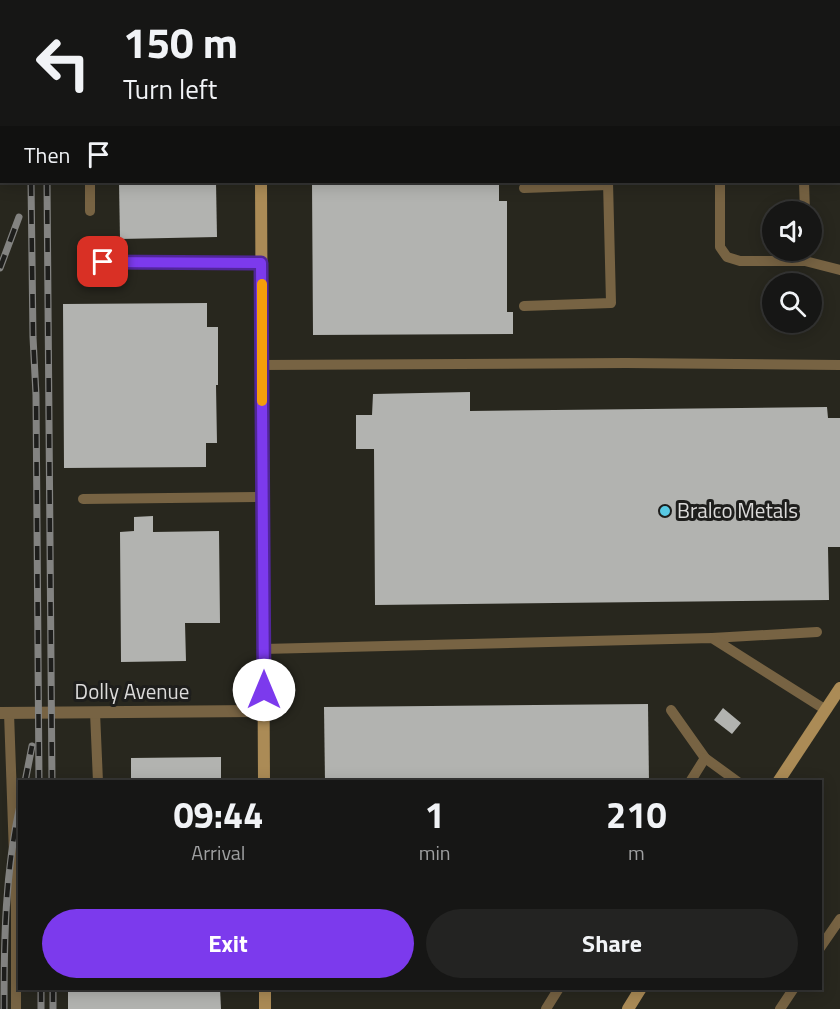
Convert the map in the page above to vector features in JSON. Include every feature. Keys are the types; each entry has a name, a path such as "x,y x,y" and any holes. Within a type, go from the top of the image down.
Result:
{"street":[{"path":"261,183 264,780"},
{"path":"779,780 840,688"},
{"name":"Dolly Avenue","path":"4,713 264,711"},
{"path":"265,990 265,1009"},
{"path":"628,1009 640,990"}],"lane":[{"path":"90,183 90,211"},
{"path":"524,188 608,183 611,303 524,306"},
{"path":"720,183 720,247 727,257 741,261 762,259"},
{"path":"804,183 805,201"},
{"path":"818,261 840,270"},
{"path":"103,262 261,263"},
{"path":"262,365 614,363 840,365"},
{"path":"83,499 263,497"},
{"path":"263,649 712,638 817,632"},
{"path":"712,638 826,710"},
{"path":"671,710 705,758 735,780"},
{"path":"95,712 98,780"},
{"path":"4,713 16,910 16,1009"},
{"path":"691,780 705,758"},
{"path":"822,945 840,919"},
{"path":"546,1009 558,990"},
{"path":"780,1009 793,990"}],"shaded area":[{"path":"0,183 840,183 840,1009 0,1009"}],"building":[{"path":"119,183 216,183 217,237 120,239"},
{"path":"312,183 499,183 499,201 507,201 507,312 513,312 513,334 313,335"},
{"path":"207,303 207,327 218,327 218,385 216,385 217,443 206,443 206,467 64,468 63,304"},
{"path":"470,392 470,411 827,407 828,418 840,418 840,547 828,547 829,600 375,605 374,449 356,449 356,415 372,415 373,394"},
{"path":"153,516 153,532 219,531 220,623 185,623 186,661 121,662 120,532 134,531 134,517"},
{"path":"648,704 649,780 325,780 324,707"},
{"path":"723,708 741,723 732,734 714,720"},
{"path":"221,757 221,780 131,780 131,758"},
{"path":"68,990 220,990 221,1009 68,1009"}],"railway":[{"path":"31,183 36,395 39,780"},
{"path":"47,183 52,780"},
{"path":"0,268 19,217"},
{"path":"25,780 32,746"},
{"path":"4,1009 8,881 18,815"},
{"path":"41,990 41,1009"},
{"path":"53,990 53,1009"}],"slow traffic":[{"path":"262,284 262,401"}],"place":[{"name":"Bralco Metals","path":"665,511"}],"route":[{"path":"103,262 261,263 264,690"}]}
